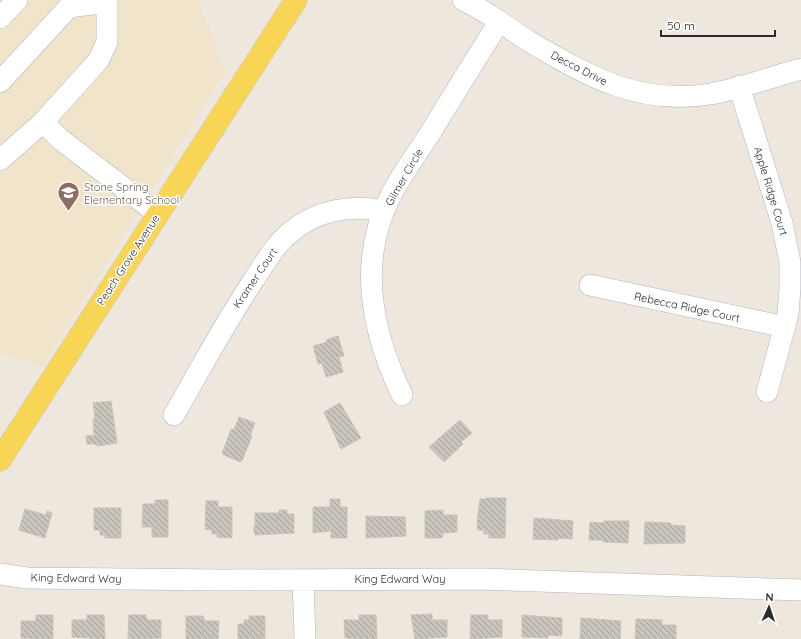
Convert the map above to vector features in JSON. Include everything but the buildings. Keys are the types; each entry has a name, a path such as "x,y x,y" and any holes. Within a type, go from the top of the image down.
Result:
{"main road":[{"name":"Peach Grove Avenue","path":"0,460 296,0"}],"street":[{"path":"0,18 17,0"},
{"name":"Decca Drive","path":"463,0 588,75 623,88 660,95 686,96 711,94 801,69"},
{"path":"0,82 64,4 107,1 107,42 98,61 43,122 0,160"},
{"name":"Gilmer Circle","path":"402,395 388,366 377,332 373,307 372,282 374,257 384,211 390,196 499,22"},
{"name":"Apple Ridge Court","path":"739,86 782,222 790,262 790,288 785,327 767,392"},
{"path":"43,122 60,139 158,214"},
{"name":"Kramer Court","path":"174,415 232,312 274,248 286,236 308,220 332,211 358,208 384,211"},
{"name":"Rebecca Ridge Court","path":"590,285 785,327"},
{"name":"King Edward Way","path":"0,574 27,578 303,580 481,578 801,590"},
{"path":"303,580 305,638"}],"shaded area":[{"name":"Stone Spring Elementary School","path":"0,0 198,0 225,72 42,366 0,354"}],"place":[{"name":"Stone Spring Elementary School","path":"69,212"}]}
